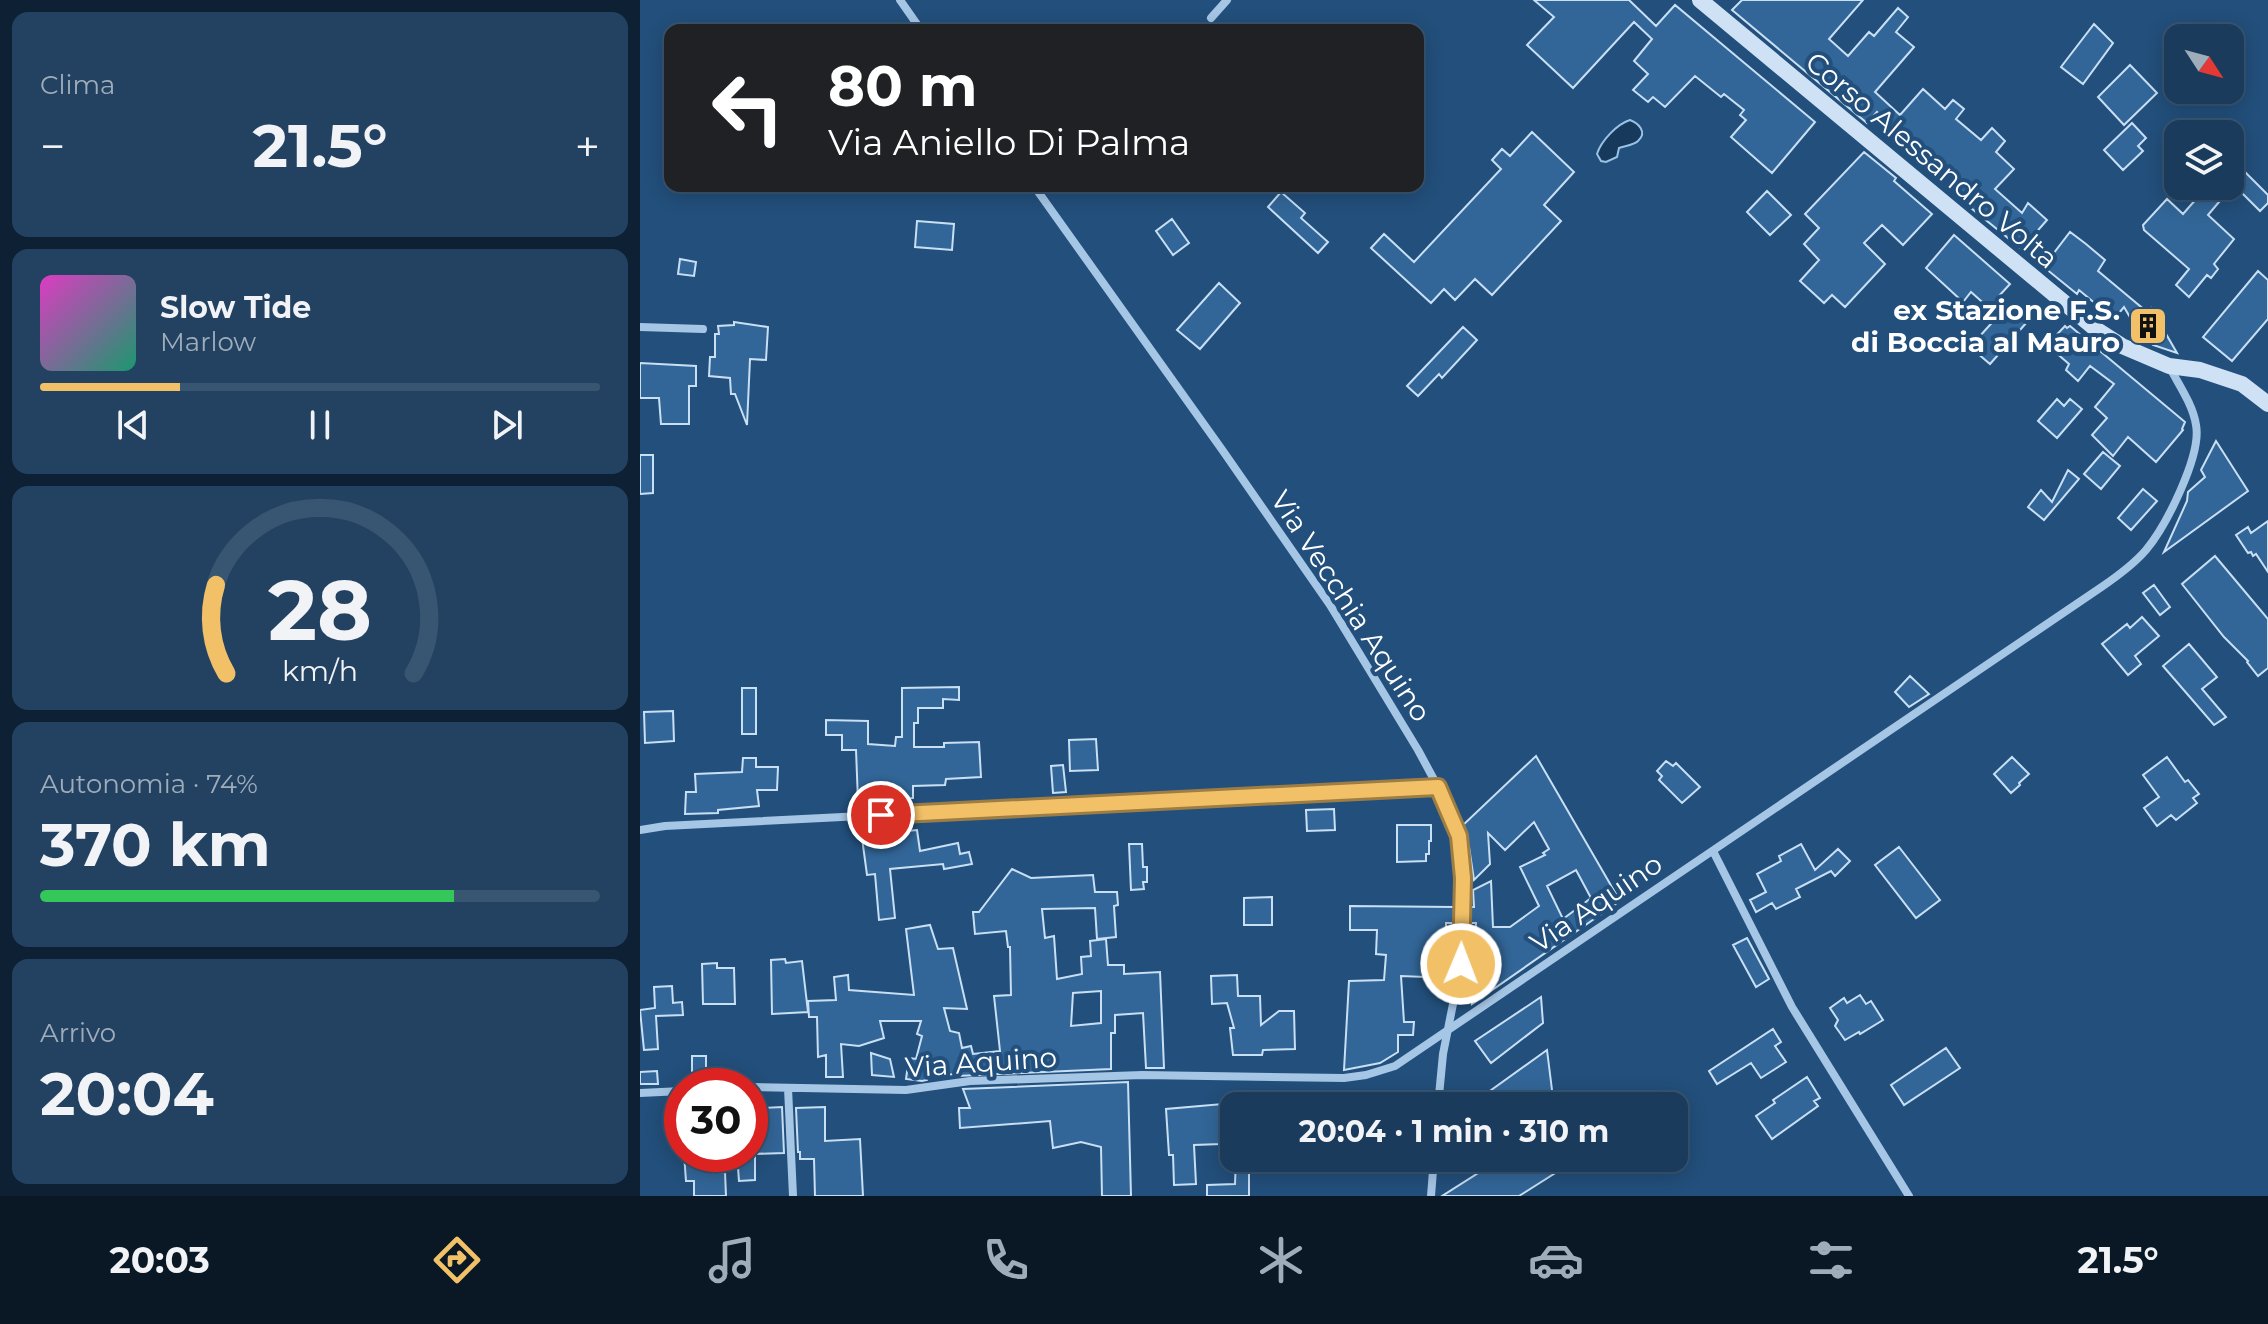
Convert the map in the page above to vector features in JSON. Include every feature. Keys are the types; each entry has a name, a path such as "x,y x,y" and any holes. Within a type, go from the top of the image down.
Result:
{"main road":[{"name":"Corso Alessandro Volta","path":"1700,0 2097,330 2122,346 2169,366 2200,370 2242,384 2268,404"}],"street":[{"path":"900,0 917,24"},
{"path":"1211,18 1227,0"},
{"name":"Via Vecchia Aquino","path":"1038,192 1330,605 1438,787 1459,836 1463,878 1461,964 1440,1092"},
{"path":"640,327 703,329"},
{"name":"Via Aquino","path":"768,1087 906,1090 970,1081 1142,1075 1344,1078 1395,1066 2123,572 2144,553 2167,517 2196,445 2196,422 2169,366"},
{"path":"640,830 665,826 1438,787"},
{"path":"1713,851 1792,1007 1909,1196"},
{"path":"788,1088 793,1196"},
{"path":"640,1093 664,1092"},
{"path":"1431,1196 1433,1172"}],"water":[{"path":"1630,120 1641,128 1641,138 1634,144 1619,148 1617,157 1601,161 1597,154 1602,144 1615,129"}],"building":[{"path":"1534,0 1629,0 1656,26 1675,5 1815,122 1772,173 1731,137 1746,120 1740,115 1744,110 1724,94 1721,97 1695,76 1665,107 1653,97 1648,102 1633,90 1648,74 1634,61 1652,39 1634,22 1573,88 1527,45 1554,17"},
{"path":"1742,0 1863,0 1829,39 1848,56 1869,32 1874,36 1898,8 1908,17 1896,32 1914,47 1875,92 1900,115 1923,89 1945,109 1953,100 1964,109 1956,119 1981,140 1992,128 2005,141 1996,152 2014,169 1995,189 2022,213 2028,203 2047,220 2032,237 2053,254 2070,232 2086,244 2105,260 2098,271 2146,311 2151,308 2177,353 2153,345 2146,333 2141,336 2124,307 2114,319 2079,290 2077,294 1955,195 1963,185 1877,112 1867,123 1732,10"},
{"path":"2094,24 2113,43 2083,84 2061,67"},
{"path":"2130,65 2157,93 2124,125 2098,97"},
{"path":"2132,123 2146,138 2138,146 2143,151 2123,170 2104,150"},
{"path":"1532,132 1574,172 1544,205 1561,221 1492,295 1475,279 1455,300 1444,289 1431,303 1371,248 1384,234 1414,262 1501,169 1492,160 1502,149 1510,156"},
{"path":"1864,152 1932,214 1903,245 1882,225 1864,243 1885,264 1845,307 1832,295 1824,303 1800,281 1819,260 1804,244 1819,228 1805,214"},
{"path":"2244,171 2268,195 2268,203 2260,211 2244,195"},
{"path":"1767,191 1791,215 1770,235 1747,212"},
{"path":"1281,192 1305,213 1301,218 1328,242 1318,253 1268,207"},
{"path":"2166,200 2183,214 2195,200 2217,200 2219,202 2208,215 2234,239 2214,264 2218,269 2211,278 2207,275 2189,297 2176,285 2189,269 2144,230 2143,225"},
{"path":"1172,219 1189,243 1173,255 1156,231"},
{"path":"917,221 954,224 952,250 915,247"},
{"path":"1954,235 2010,284 1998,297 2027,322 1990,364 1970,347 1998,316 1971,292 1963,302 1926,268"},
{"path":"680,259 696,262 694,276 678,274"},
{"path":"2258,271 2268,280 2268,319 2232,361 2203,337"},
{"path":"1219,283 1240,303 1200,349 1177,330"},
{"path":"734,322 768,327 766,360 750,359 747,425 735,394 731,394 730,378 709,376 710,357 715,357 718,326 734,325"},
{"path":"2065,326 2070,326 2185,422 2183,430 2156,462 2128,437 2113,456 2092,435 2107,418 2095,407 2114,384 2090,366 2078,381 2066,370 2069,364 2047,345"},
{"path":"1463,327 1477,340 1442,378 1439,374 1418,396 1407,386"},
{"path":"640,363 696,366 696,386 689,386 689,424 661,424 659,398 640,398"},
{"path":"2057,399 2064,406 2070,399 2082,409 2057,438 2038,421"},
{"path":"2216,441 2248,491 2164,552 2187,501 2188,492 2205,477 2201,470"},
{"path":"2103,452 2120,466 2101,489 2084,474"},
{"path":"640,455 653,455 653,493 640,494"},
{"path":"2068,470 2079,479 2044,520 2028,507 2041,490 2052,502"},
{"path":"2143,489 2157,501 2131,530 2118,518"},
{"path":"2268,521 2268,572 2256,554 2248,553 2236,535 2248,527 2251,533"},
{"path":"2215,556 2268,619 2268,668 2258,676 2182,584"},
{"path":"2154,585 2170,607 2160,615 2143,593"},
{"path":"2142,617 2159,636 2135,656 2141,664 2128,675 2102,644 2127,624 2130,628"},
{"path":"2189,644 2217,677 2202,689 2226,717 2214,725 2163,666"},
{"path":"1910,676 1929,694 1909,707 1895,692"},
{"path":"959,687 959,700 943,699 943,708 918,708 918,723 914,723 914,747 979,742 981,777 946,779 945,785 913,786 913,798 858,801 856,750 842,750 842,735 826,735 826,720 868,721 868,744 895,746 896,737 902,737 902,688"},
{"path":"742,688 756,688 756,734 742,734"},
{"path":"673,711 674,741 645,743 644,712"},
{"path":"1096,739 1098,770 1070,771 1069,740"},
{"path":"1536,756 1620,901 1472,1004 1473,978 1465,978 1468,956 1474,956 1476,923 1469,923 1469,907 1474,907 1473,890 1491,881 1493,927 1510,927 1539,906 1520,867 1545,855 1543,853 1549,849 1534,822 1505,850 1488,833 1490,864 1474,880 1462,826","holes":["1576,870 1591,898 1563,919 1547,886"]},
{"path":"2012,757 2029,774 2011,793 1994,774"},
{"path":"2167,757 2185,782 2188,780 2199,794 2193,798 2197,803 2176,820 2171,815 2157,826 2144,808 2159,797 2143,775"},
{"path":"743,758 756,758 756,767 778,767 777,790 757,790 759,806 718,810 718,813 685,814 686,792 696,792 695,774 742,772"},
{"path":"1666,761 1673,766 1676,763 1700,787 1682,803 1659,780 1662,776 1657,771"},
{"path":"1063,765 1066,792 1053,793 1051,766"},
{"path":"1334,809 1335,830 1307,831 1306,810"},
{"path":"1397,825 1431,825 1426,861 1397,862"},
{"path":"917,830 920,851 958,843 960,854 969,852 972,864 944,869 943,864 890,869 895,918 879,920 875,874 867,875 862,838"},
{"path":"1129,844 1142,844 1143,867 1147,867 1144,889 1131,890"},
{"path":"1801,844 1815,870 1838,849 1850,861 1835,876 1831,871 1796,889 1800,897 1776,909 1772,903 1756,912 1750,900 1766,892 1757,874 1781,861 1779,856"},
{"path":"1899,847 1940,900 1916,918 1875,865"},
{"path":"1012,869 1031,878 1093,875 1095,892 1117,892 1118,905 1114,906 1116,937 1097,939 1095,908 1042,909 1045,938 1054,936 1057,979 1082,974 1081,957 1091,956 1090,941 1106,939 1108,965 1124,965 1124,974 1160,972 1164,1068 1146,1068 1143,1013 1115,1015 1115,1033 1111,1033 1111,1069 956,1074 928,1076 927,1080 922,1081 906,1079 909,1058 916,1059 922,1036 917,1034 921,1021 880,1021 884,1038 859,1046 841,1044 843,1077 826,1077 826,1055 818,1057 817,1017 809,1017 808,1001 836,1000 834,977 848,975 849,990 914,995 906,929 930,925 938,949 953,948 967,1009 944,1008 950,1031 959,1033 962,1048 971,1046 973,1054 1000,1051 994,996 1011,995 1010,947 1006,931 975,934 973,912 979,912","holes":["1101,991 1101,1023 1071,1026 1073,993"]},
{"path":"1272,897 1272,925 1244,925 1244,898"},
{"path":"1350,906 1455,907 1455,923 1446,923 1446,956 1454,956 1454,963 1451,978 1401,976 1404,1022 1414,1022 1413,1035 1398,1035 1398,1052 1380,1063 1344,1070 1349,981 1384,980 1386,955 1376,954 1377,930 1350,930"},
{"path":"1747,938 1769,979 1756,987 1733,945"},
{"path":"785,959 786,963 802,961 808,1012 772,1014 771,960"},
{"path":"717,963 717,968 734,968 735,1004 703,1004 702,964"},
{"path":"1237,975 1238,996 1260,996 1261,1025 1279,1011 1294,1011 1295,1049 1263,1050 1262,1055 1233,1055 1230,1028 1234,1028 1227,1003 1212,1004 1211,976"},
{"path":"672,986 673,1003 682,1002 683,1015 656,1016 658,1049 644,1050 640,1010 655,1008 654,987"},
{"path":"1860,995 1866,1004 1871,1001 1883,1020 1845,1040 1835,1026 1838,1020 1830,1008 1844,998 1847,1003"},
{"path":"1541,997 1543,1023 1491,1063 1475,1041"},
{"path":"1773,1029 1781,1042 1775,1046 1786,1062 1761,1078 1751,1063 1717,1084 1709,1071"},
{"path":"1946,1048 1960,1068 1904,1105 1891,1085"},
{"path":"1547,1050 1552,1090 1488,1092"},
{"path":"871,1053 890,1059 894,1077 872,1075"},
{"path":"692,1056 706,1056 706,1068 692,1068"},
{"path":"657,1071 658,1084 640,1084 640,1072"},
{"path":"1807,1077 1820,1098 1814,1101 1818,1106 1772,1139 1756,1116"},
{"path":"1128,1082 1131,1196 1102,1196 1101,1147 1081,1142 1053,1148 1050,1121 960,1128 959,1108 970,1108 963,1089"},
{"path":"1220,1104 1220,1144 1194,1145 1196,1184 1174,1185 1166,1109"},
{"path":"782,1107 784,1153 768,1154 768,1108"},
{"path":"825,1107 825,1141 860,1139 863,1196 815,1196 814,1159 800,1159 798,1152 796,1108"},
{"path":"685,1172 725,1172 726,1196 694,1196 694,1181 686,1181"},
{"path":"738,1172 755,1172 755,1180 739,1181"},
{"path":"1235,1172 1249,1172 1249,1196 1207,1196 1207,1185 1235,1184"},
{"path":"1480,1172 1557,1172 1519,1196 1442,1196"}],"place":[{"name":"ex Stazione F.S. di Boccia al Mauro","path":"2148,326"}],"route":[{"path":"881,815 1438,787 1459,836 1463,878 1461,964"}]}
